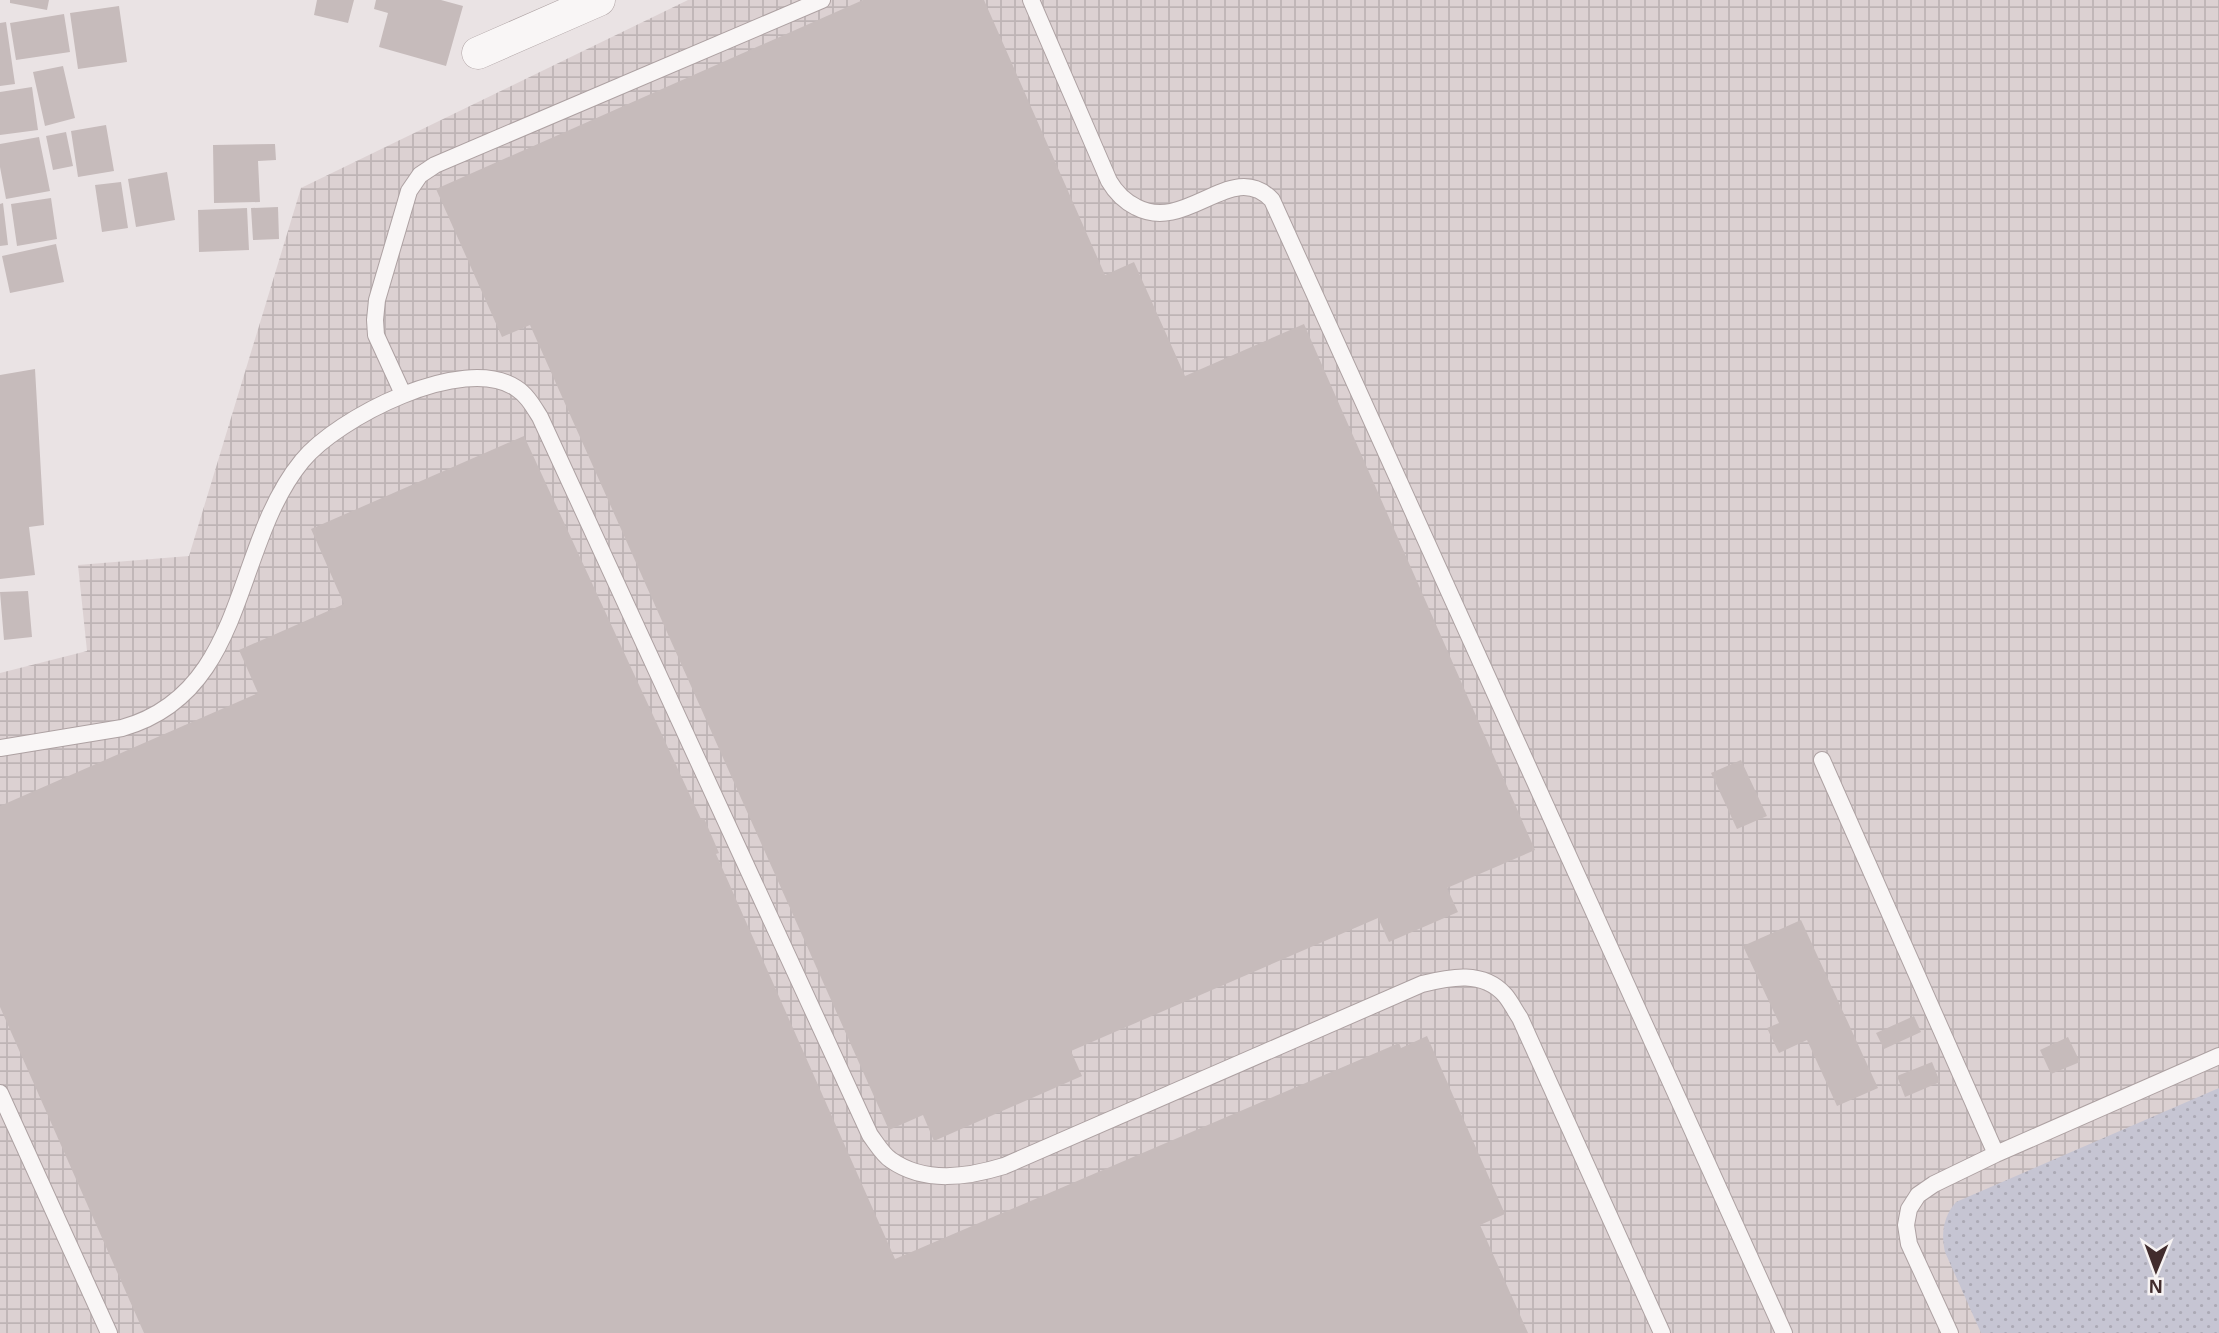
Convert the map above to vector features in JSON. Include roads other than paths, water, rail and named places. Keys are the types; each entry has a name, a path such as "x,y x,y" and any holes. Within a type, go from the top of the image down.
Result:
{"street":[{"path":"478,53 599,0"}],"lane":[{"path":"404,394 376,335 374,320 377,300 409,191 420,175 435,165 822,0"},
{"path":"1031,0 1109,181 1123,199 1145,211 1162,214 1181,210 1235,187 1258,188 1272,200 1784,1333"},
{"path":"0,747 122,728 140,723 170,705 186,692 213,658 267,520 302,460 321,441 404,394 434,383 477,378 501,381 516,388 540,416 870,1135 890,1160 920,1174 945,1177 977,1174 1004,1166 1422,984 1453,976 1482,980 1504,993 1520,1018 1662,1333"},
{"path":"1822,760 1996,1154"},
{"path":"1950,1333 1909,1244 1906,1225 1909,1209 1918,1195 1934,1184 1996,1154 2219,1056"},
{"path":"0,1093 109,1333"}]}
